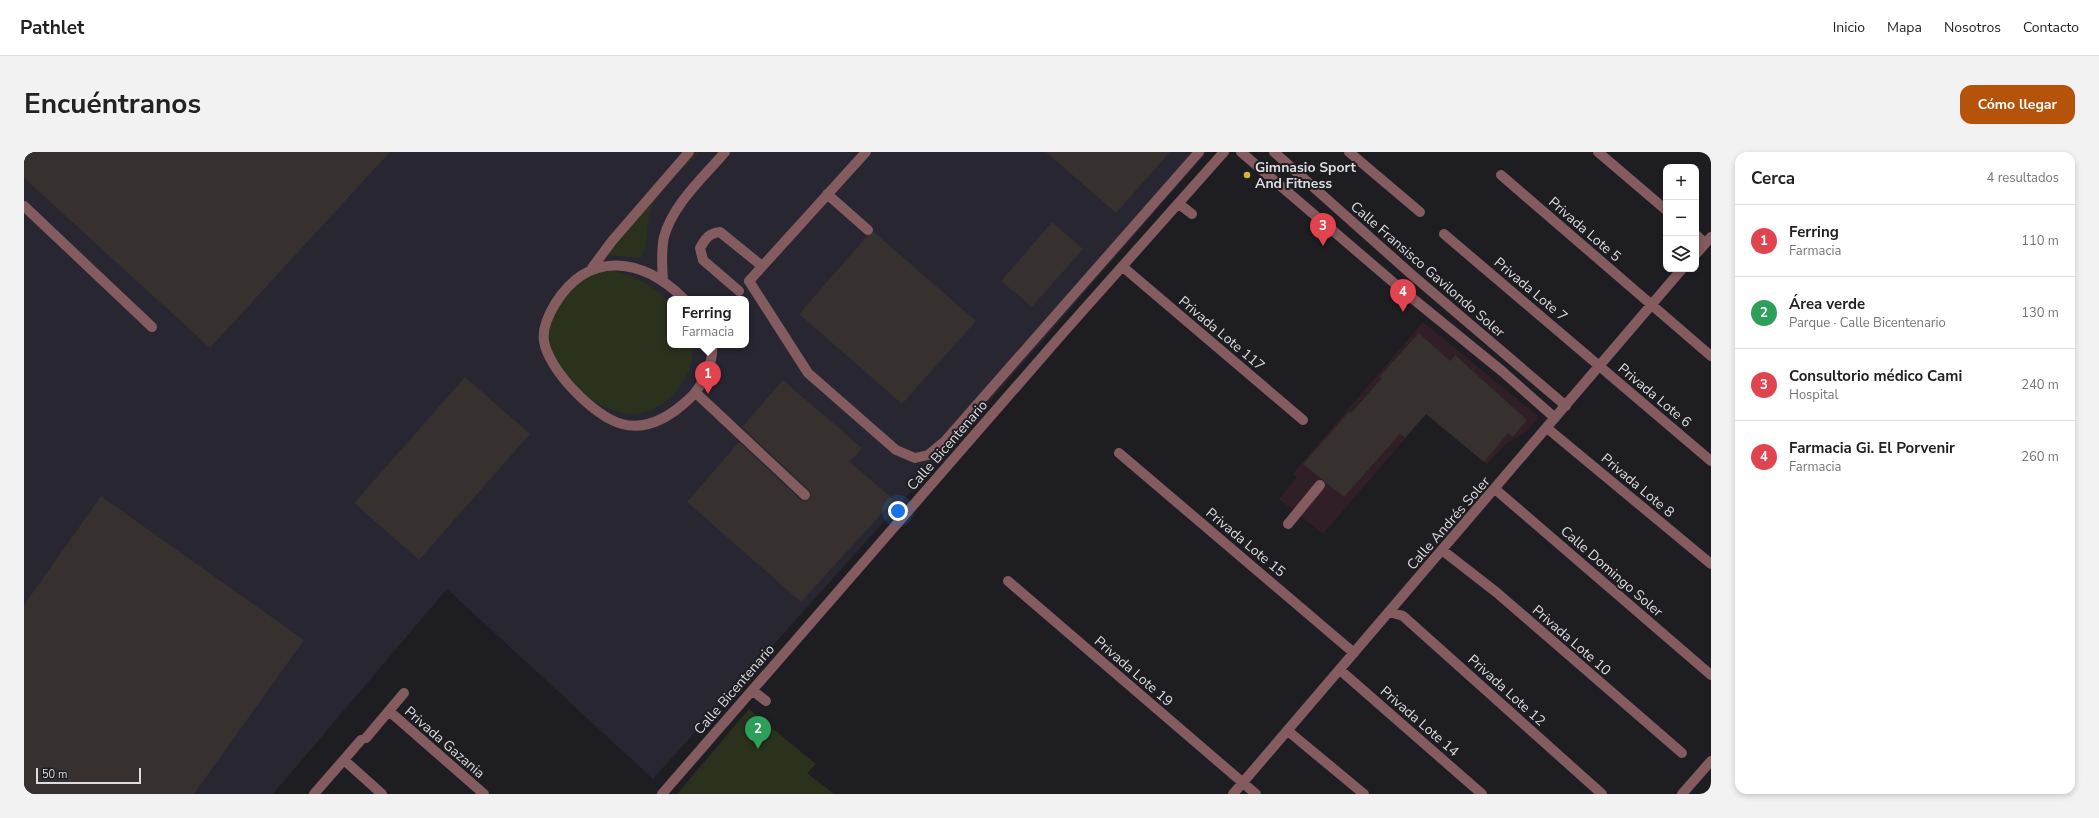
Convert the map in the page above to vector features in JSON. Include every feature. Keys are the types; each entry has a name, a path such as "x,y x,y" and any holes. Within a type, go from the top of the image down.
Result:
{"street":[{"path":"689,152 612,241 592,268 578,278 555,303 546,322 543,339 548,357 562,378 606,417 622,424 644,425 665,419 677,411 696,393 710,364 712,348"},
{"path":"663,281 664,239 670,221 684,199 725,152"},
{"path":"735,296 866,152"},
{"path":"749,281 808,373 896,450 915,458 928,454 945,441 1199,152"},
{"name":"Calle Bicentenario","path":"662,794 1063,333 1224,152"},
{"path":"1241,152 1428,312 1503,372 1555,418"},
{"name":"Calle Fransisco Gavilondo Soler","path":"1274,152 1411,274 1566,406"},
{"path":"1349,152 1420,212"},
{"path":"1598,152 1663,207"},
{"name":"Privada Lote 5","path":"1501,175 1711,356"},
{"path":"827,194 868,230"},
{"path":"1179,204 1192,214"},
{"path":"24,206 152,327"},
{"path":"739,291 703,260 700,248 704,240 712,233 720,232 762,266"},
{"name":"Privada Lote 7","path":"1444,234 1600,366"},
{"path":"1698,236 1708,240 1699,250"},
{"path":"592,268 614,264 630,266 644,271 663,281 680,296"},
{"name":"Privada Lote 117","path":"1123,267 1303,420"},
{"name":"Calle Andrés Soler","path":"1233,794 1679,272"},
{"path":"1401,289 1411,274"},
{"name":"Privada Lote 6","path":"1600,366 1711,461"},
{"path":"696,393 805,495"},
{"name":"Privada Lote 8","path":"1547,428 1711,564"},
{"name":"Privada Lote 15","path":"1119,453 1354,653"},
{"path":"1288,524 1320,485"},
{"name":"Calle Domingo Soler","path":"1495,488 1711,675"},
{"name":"Privada Lote 10","path":"1442,550 1496,592 1682,753"},
{"name":"Privada Lote 19","path":"1008,581 1256,794"},
{"name":"Privada Lote 12","path":"1390,612 1403,616 1602,794"},
{"name":"Privada Lote 14","path":"1340,670 1482,794"},
{"path":"752,690 766,701"},
{"name":"Privada Gazania","path":"314,794 404,693"},
{"name":"Privada Gazania","path":"388,711 484,794"},
{"path":"1288,731 1364,794"},
{"path":"344,760 382,794"},
{"path":"1684,793 1711,761"}],"shaded area":[{"path":"24,152 1207,152 915,487 653,779 447,589 273,794 24,794"},
{"path":"1423,322 1539,417 1525,433 1506,444 1487,464 1427,413 1323,534 1279,499 1297,477 1293,474 1301,464"}],"green space":[{"path":"686,152 699,152 672,179 655,202 649,216 645,246 641,258 607,255"},
{"path":"599,271 610,271 629,275 647,284 667,301 667,348 692,348 692,359 682,384 670,398 659,406 634,414 628,414 604,407 581,392 571,383 556,362 549,344 548,337 550,324 562,299 571,286 574,282"},
{"path":"749,709 816,764 807,773 834,794 677,794"}],"building":[{"path":"24,152 390,152 210,348 24,178"},
{"path":"1046,152 1170,152 1116,213"},
{"path":"1052,222 1083,249 1032,307 1001,281"},
{"path":"874,232 976,321 902,404 799,314 867,236"},
{"path":"1419,333 1450,361 1455,355 1527,420 1513,437 1508,433 1484,462 1426,414 1405,438 1400,434 1344,497 1303,464 1349,412 1351,413 1382,378 1380,376"},
{"path":"465,377 530,434 419,560 354,503"},
{"path":"783,380 862,448 850,462 894,500 801,602 687,502 739,442 801,500 806,501 810,499 811,494 809,490 742,427"},
{"path":"101,496 304,640 194,794 24,794 24,605"}],"place":[{"name":"Gimnasio Sport And Fitness","path":"1247,175"},
{"name":"Consultorio médico Cami","path":"1323,246"},
{"name":"Farmacia Gi. El Porvenir","path":"1403,312"},
{"name":"Ferring","path":"708,394"},
{"name":"Área verde","path":"758,749"}]}
